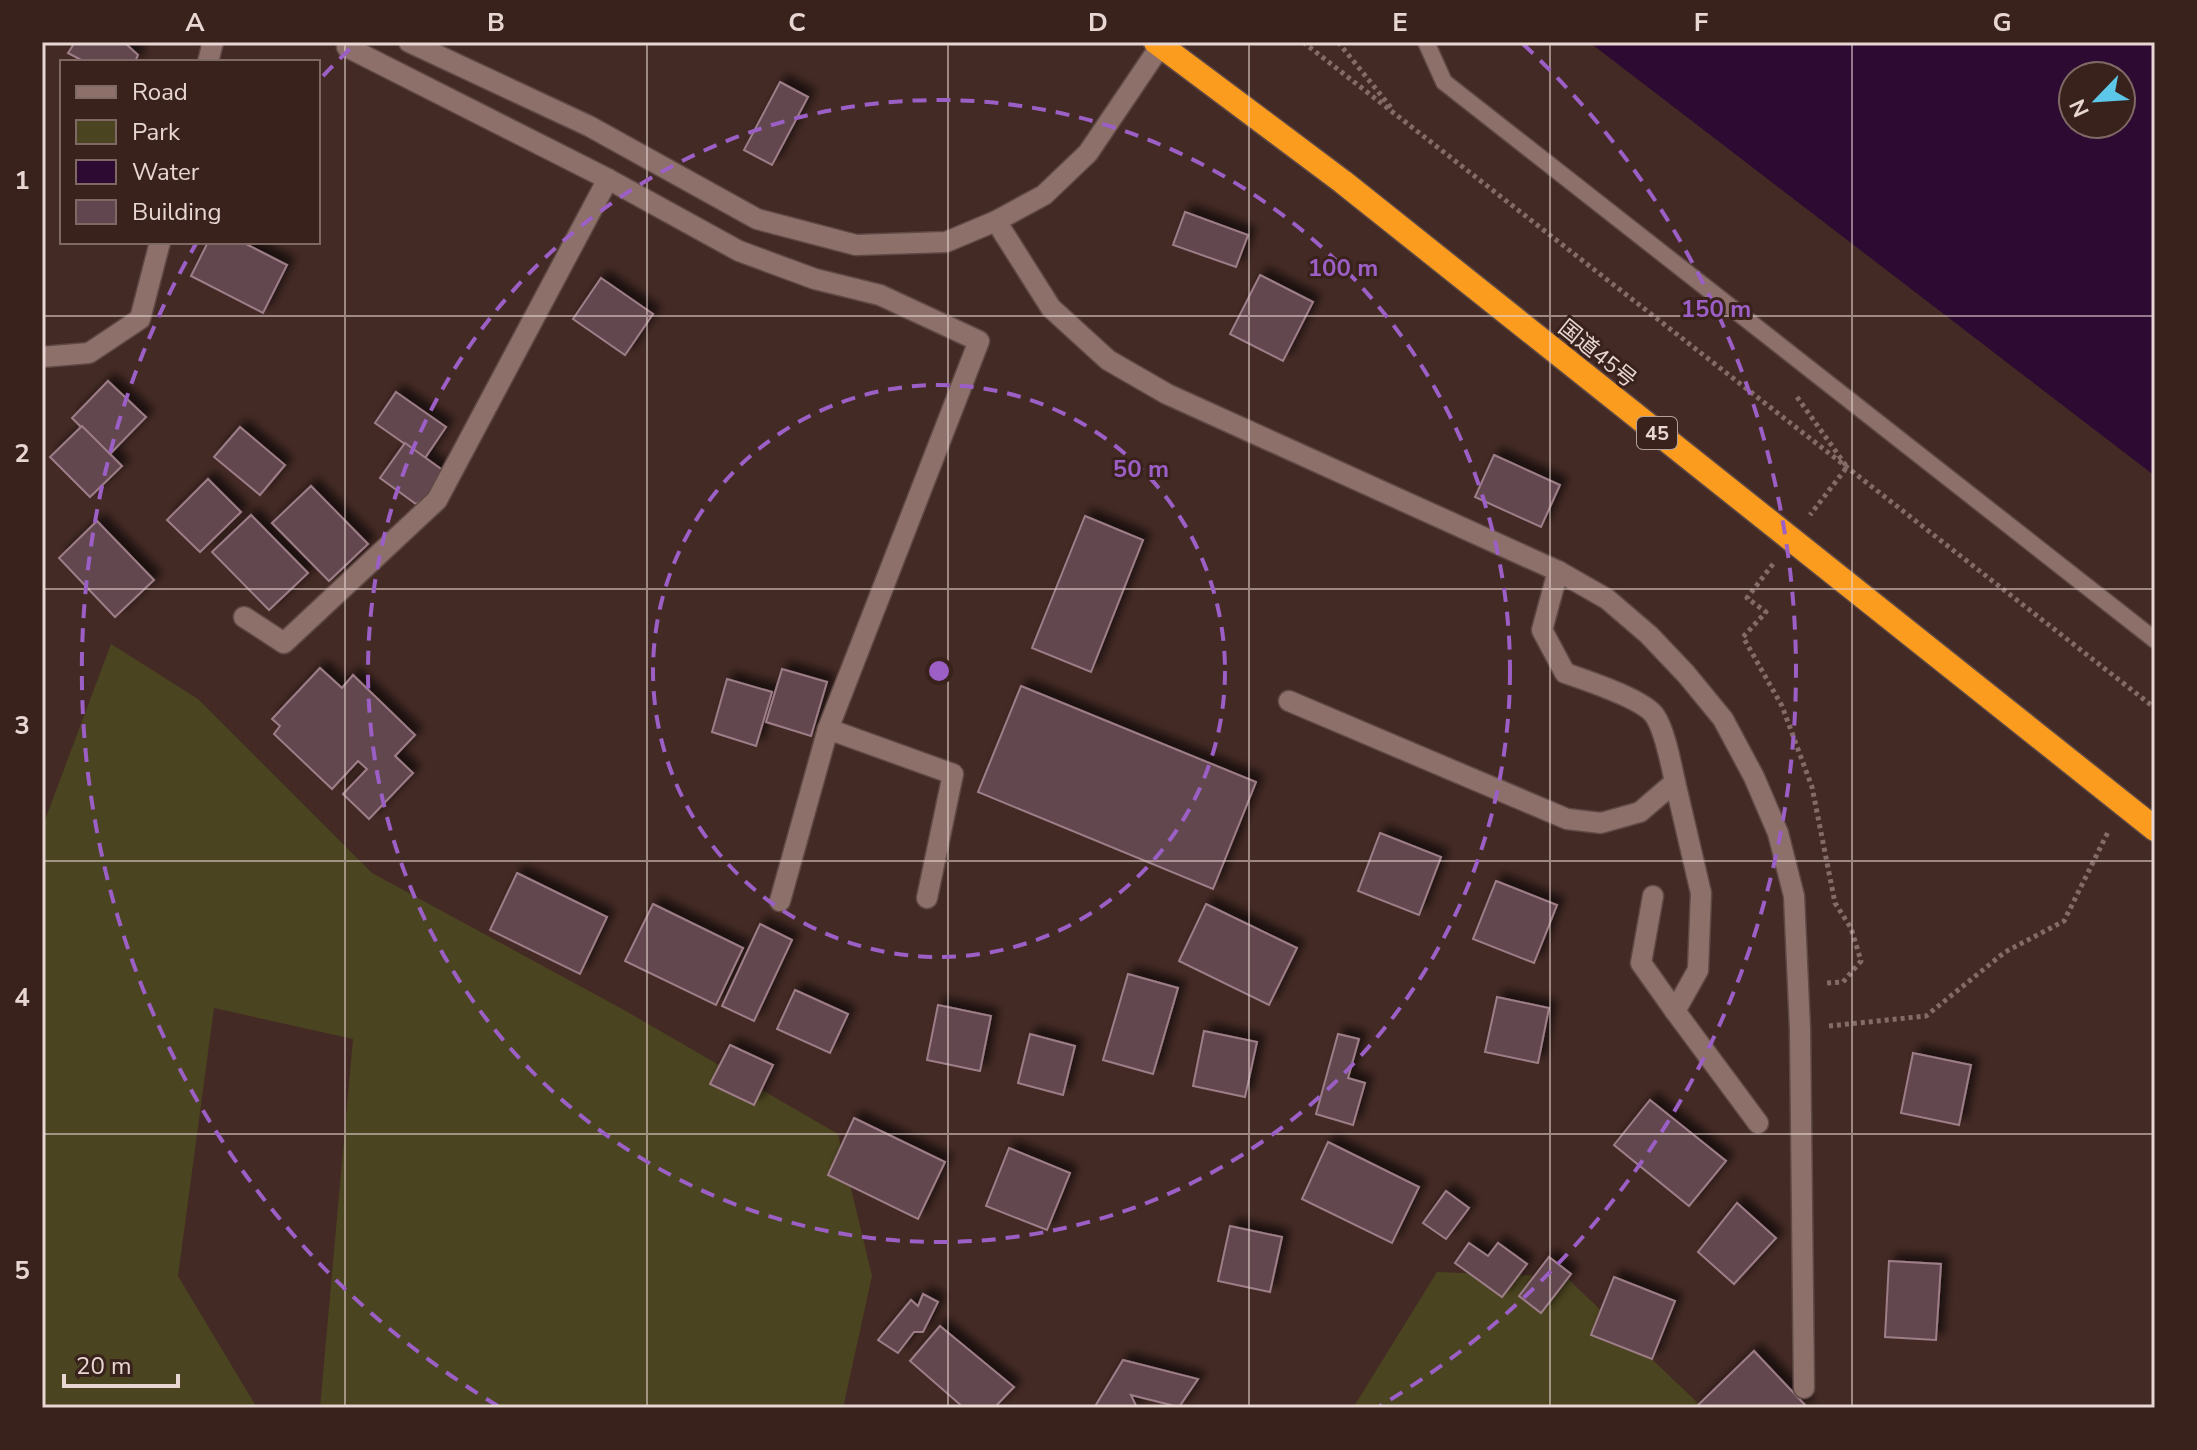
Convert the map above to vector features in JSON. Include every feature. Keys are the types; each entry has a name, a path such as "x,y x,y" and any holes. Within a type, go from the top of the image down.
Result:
{"highway":[{"name":"国道45号","path":"1158,44 1343,182 2155,829"}],"street":[{"path":"349,42 347,47 608,179 739,251 815,279 880,295 979,341 828,729 780,901"},
{"path":"409,42 589,126 757,219 856,245 946,242 996,221 1044,195 1088,153 1158,44"},
{"path":"244,617 284,643 437,500 608,179"},
{"path":"996,221 1051,308 1108,360 1167,394 1558,571 1607,599 1649,635 1723,719 1754,777 1778,833 1794,896 1800,1029 1804,1388"},
{"path":"42,357 89,353 140,319 159,244"},
{"path":"1558,571 1542,630 1565,673 1622,694 1654,714 1667,750 1701,893 1698,970 1675,1011"},
{"path":"1289,701 1567,819 1601,823 1640,812 1675,782"},
{"path":"828,729 953,774 927,898"},
{"path":"1653,896 1641,963 1758,1123"}],"lane":[{"path":"1426,42 1444,82 2155,640"}],"path":[{"path":"1303,42 2155,708"},
{"path":"1338,42 1399,117"},
{"path":"1798,985 1843,982 1861,961 1851,928 1835,903 1812,787 1782,706 1743,637 1766,612 1747,598 1847,467"},
{"path":"1800,1029 1926,1016 2005,952 2064,921 2122,803"}],"green space":[{"path":"111,644 198,699 372,873 624,1010 838,1134 872,1276 843,1408 320,1408 353,1039 214,1008 178,1276 257,1408 42,1408 42,828"},
{"path":"1437,1272 1566,1277 1703,1408 1353,1408"}],"water":[{"path":"1589,42 2155,42 2155,476"}],"building":[{"path":"75,42 124,42 138,55 136,60 81,60 68,53"},
{"path":"780,82 808,97 772,165 744,150"},
{"path":"1185,212 1248,235 1236,267 1173,245"},
{"path":"207,244 246,244 287,265 263,313 191,276"},
{"path":"1260,275 1313,302 1283,361 1230,334"},
{"path":"601,278 653,314 625,355 573,319"},
{"path":"108,381 146,417 109,455 72,418"},
{"path":"396,392 446,427 425,458 375,423"},
{"path":"82,426 122,466 90,497 50,457"},
{"path":"240,427 285,465 260,495 214,457"},
{"path":"405,443 448,474 434,495 416,504 380,478"},
{"path":"1494,455 1560,485 1541,527 1475,497"},
{"path":"208,479 241,512 200,552 167,520"},
{"path":"311,486 368,544 329,581 272,523"},
{"path":"251,515 308,573 269,610 212,552"},
{"path":"1085,516 1143,540 1091,672 1032,648"},
{"path":"97,521 154,580 115,617 59,558"},
{"path":"320,668 342,688 353,675 415,735 395,756 413,773 369,819 343,794 367,769 358,761 332,789 274,734 280,726 272,719"},
{"path":"782,669 827,682 811,736 766,722"},
{"path":"727,679 772,692 756,746 712,732"},
{"path":"1021,686 1256,782 1213,889 978,792"},
{"path":"1380,833 1441,857 1419,915 1358,891"},
{"path":"517,873 607,917 580,974 490,930"},
{"path":"1496,881 1557,905 1534,963 1473,939"},
{"path":"653,904 743,948 716,1005 625,961"},
{"path":"1206,904 1297,948 1269,1005 1179,961"},
{"path":"760,924 792,940 754,1021 722,1006"},
{"path":"1128,974 1178,988 1153,1074 1103,1060"},
{"path":"795,990 848,1014 830,1053 777,1029"},
{"path":"1497,997 1549,1008 1538,1063 1485,1052"},
{"path":"938,1005 991,1016 980,1071 927,1060"},
{"path":"1204,1031 1257,1042 1245,1097 1193,1086"},
{"path":"1030,1034 1075,1046 1063,1095 1018,1083"},
{"path":"1338,1034 1359,1039 1348,1078 1365,1083 1353,1125 1316,1114"},
{"path":"730,1045 773,1065 754,1105 710,1084"},
{"path":"1913,1053 1971,1065 1959,1125 1901,1113"},
{"path":"1650,1100 1726,1161 1689,1206 1614,1145"},
{"path":"854,1118 945,1162 918,1219 828,1175"},
{"path":"1328,1142 1419,1187 1392,1243 1302,1199"},
{"path":"1009,1148 1070,1173 1047,1230 986,1206"},
{"path":"1446,1191 1469,1208 1446,1239 1423,1223"},
{"path":"1737,1203 1776,1238 1734,1284 1698,1252"},
{"path":"1230,1226 1282,1237 1270,1292 1218,1281"},
{"path":"1469,1243 1488,1256 1498,1243 1527,1264 1502,1297 1455,1263"},
{"path":"1549,1257 1571,1274 1541,1313 1519,1296"},
{"path":"1889,1261 1941,1264 1936,1340 1885,1337"},
{"path":"1614,1277 1675,1301 1652,1359 1591,1335"},
{"path":"923,1294 938,1302 923,1332 914,1332 898,1353 878,1340 911,1300 918,1306"},
{"path":"940,1326 1014,1387 994,1408 964,1408 910,1361"},
{"path":"1754,1351 1806,1406 1804,1408 1695,1408"},
{"path":"1123,1360 1198,1379 1179,1407 1131,1395 1137,1408 1094,1408"}]}
